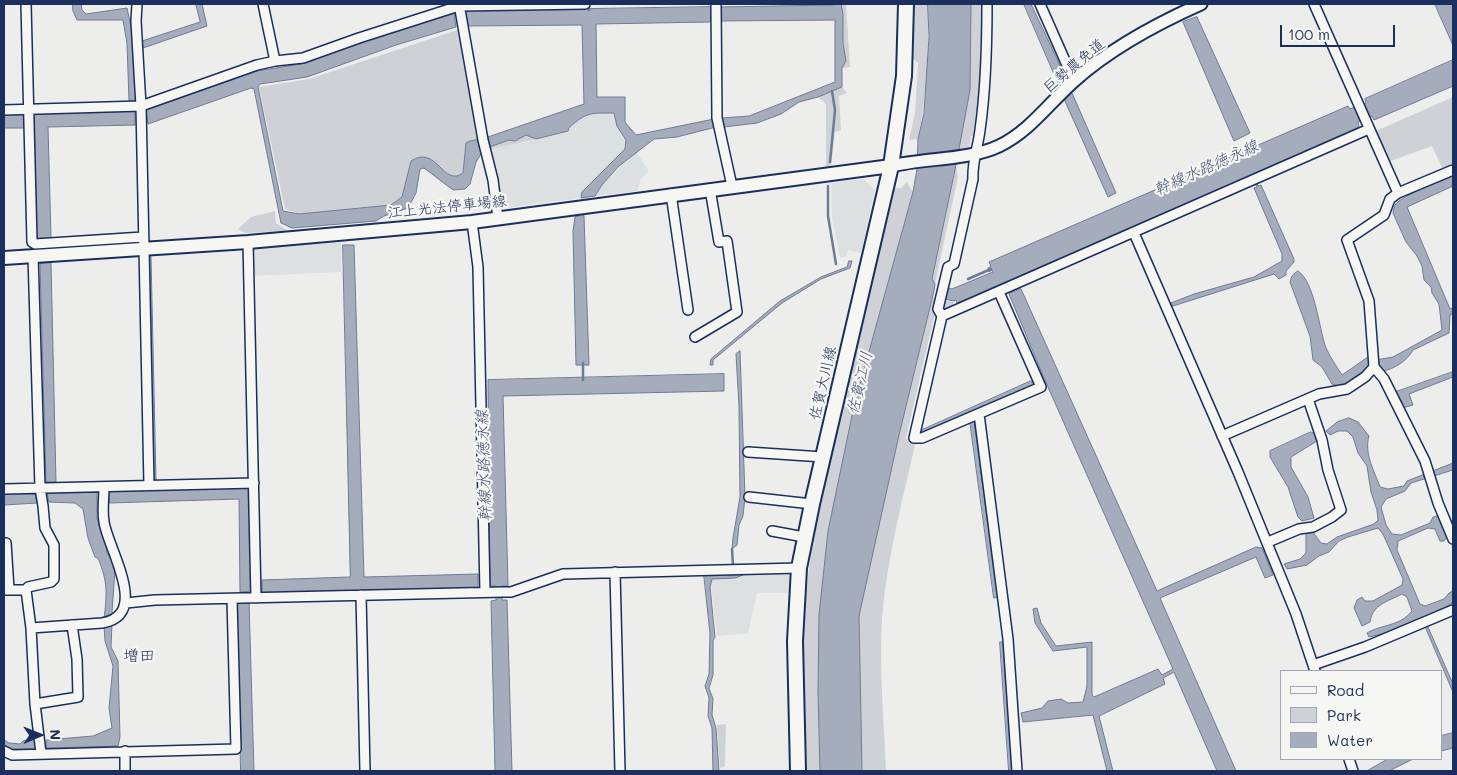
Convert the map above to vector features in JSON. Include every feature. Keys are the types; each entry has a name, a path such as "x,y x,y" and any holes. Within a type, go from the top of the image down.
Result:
{"main road":[{"name":"佐賀大川線","path":"798,771 795,641 799,568 804,537 891,166 904,76 906,4"},
{"name":"江上光法停車場線","path":"4,258 143,242 248,242 472,222 891,166"}],"street":[{"path":"26,4 32,242 35,244 143,242"},
{"path":"137,4 149,485"},
{"path":"263,4 275,61"},
{"path":"4,110 29,117 141,114 257,65 302,58 459,5 585,4"},
{"path":"988,4 986,72 980,132 972,169 973,179 954,264 948,267 938,309 942,316 914,438 922,438 1041,387 999,292"},
{"path":"1040,4 1074,81"},
{"name":"巨勢農免道","path":"891,166 906,162 974,153 997,147 1016,137 1033,123 1074,81 1117,49 1164,20 1201,4"},
{"path":"1314,4 1398,192"},
{"path":"459,5 493,180 498,218"},
{"path":"716,11 717,118 732,186"},
{"path":"942,316 1255,181 1368,125"},
{"path":"1453,170 1398,192 1390,199 1384,215 1348,240 1369,301 1374,367 1384,379 1425,461 1438,503 1453,539"},
{"path":"695,337 737,312 727,242 719,242 710,189"},
{"path":"671,194 688,310"},
{"path":"472,222 478,266 494,592"},
{"path":"1134,233 1268,542 1296,614 1314,668 1453,610"},
{"path":"248,242 256,598"},
{"path":"4,543 6,543 6,590 26,590 28,587 51,582 54,579 54,545 45,528 40,488 33,255"},
{"path":"1222,436 1319,394 1347,389 1365,377 1374,367"},
{"path":"1268,542 1300,529 1313,527 1341,510 1328,470 1322,440 1308,399"},
{"path":"979,414 1008,639 1017,771"},
{"path":"748,452 823,457"},
{"path":"4,489 40,488 104,494 149,485 254,483"},
{"path":"31,628 113,621 120,614 126,603 126,586 104,522 104,494"},
{"path":"749,497 812,504"},
{"path":"772,531 804,537"},
{"path":"126,603 155,600 511,592 564,574 799,568"},
{"path":"615,572 620,771"},
{"path":"26,590 41,753"},
{"path":"361,595 365,771"},
{"path":"4,751 12,755 236,749 232,599"},
{"path":"35,704 78,697 77,659 72,625"},
{"path":"125,751 125,771"}],"shaded area":[{"path":"592,113 614,113 617,126 626,140 625,149 582,192 581,198 498,209 488,149 508,144 524,143 568,131 581,117"},
{"path":"637,153 649,171 641,179 637,191 595,196 602,185"},
{"path":"864,179 875,190 861,253 848,250 846,257 840,258 832,217 831,183"},
{"path":"341,242 341,272 251,276 251,248"},
{"path":"790,572 789,593 757,593 748,633 717,636 710,577 736,576 737,573"}],"green space":[{"path":"841,4 846,4 850,67 842,68 844,47"},
{"path":"914,4 928,4 928,55 924,106 918,139 909,140 915,113 918,63 913,59"},
{"path":"971,4 985,4 984,71 977,135 971,136 967,164 956,165 970,90"},
{"path":"460,29 480,139 466,143 463,173 456,176 450,175 434,161 420,157 411,161 402,197 391,205 299,214 285,209 259,87 309,79"},
{"path":"842,87 847,93 839,96 841,130 835,132 831,166 826,167 826,104 818,97"},
{"path":"1453,97 1453,165 1443,170 1432,146 1388,162 1376,131"},
{"path":"526,135 536,139 488,149 487,147 509,140 515,141"},
{"path":"956,165 958,177 935,284 932,279"},
{"path":"907,182 913,192 854,406 828,531 819,615 820,771 806,771 802,667 804,608 814,531 893,188 901,188"},
{"path":"275,211 276,223 288,231 245,233 238,229 251,217"},
{"path":"933,298 953,302 955,308 934,317 906,438 915,445 891,552 882,618 881,676 886,771 862,771 859,616 899,435"},
{"path":"726,724 725,766 720,768 717,725"}],"water":[{"path":"73,4 81,4 82,10 86,14 127,8 135,45 136,101 129,101 127,43 123,20 77,20 73,11"},
{"path":"196,4 202,4 207,26 143,48 142,41 200,22"},
{"path":"841,4 843,14 843,43 846,61 842,68 842,87 818,97 799,102 781,114 757,123 724,127 722,118 749,116 835,82 835,20 720,21 720,7"},
{"path":"928,4 971,4 970,90 932,279 935,284 934,291 899,435 859,616 862,771 820,771 819,615 828,531 854,406 913,192 917,169 918,139 924,113 929,37"},
{"path":"1024,4 1031,4 1065,76 1059,85"},
{"path":"1435,4 1453,4 1453,45"},
{"path":"711,7 711,22 596,24 597,97 625,97 625,122 636,135 714,119 716,127 677,137 654,139 619,166 595,196 581,198 582,192 625,149 626,140 617,126 614,113 589,114 575,123 568,131 536,139 526,135 515,141 509,140 484,149 476,162 470,184 465,189 453,190 424,168 420,169 416,193 408,208 384,216 376,221 292,228 281,223 254,89 251,88 148,124 146,110 257,71 301,64 362,40 454,13 456,27 396,45 307,77 260,84 258,87 283,211 299,214 391,205 402,197 411,161 420,157 427,158 434,161 450,175 456,176 463,173 466,143 584,104 582,25 467,26 466,11"},
{"path":"1197,17 1250,133 1234,141 1183,22"},
{"path":"1453,60 1453,86 1374,120 1372,116 1358,122 1359,127 1253,174 1258,186 1261,185 1294,259 1294,262 1286,271 1286,275 1279,279 1274,274 1173,306 1171,303 1194,294 1254,277 1282,261 1282,254 1254,188 1257,187 1251,175 957,303 956,300 945,299 948,288 952,289 993,272 992,270 989,272 988,268 991,267 989,262 1348,106 1350,109 1366,103 1365,99"},
{"path":"1072,93 1116,193 1108,197 1064,99"},
{"path":"135,111 135,125 48,127 51,238 37,239 34,114"},
{"path":"4,114 24,114 24,128 4,128"},
{"path":"1453,176 1453,186 1407,207 1450,309 1453,308 1453,314 1450,315 1449,333 1413,350 1400,364 1383,371 1376,360 1393,357 1442,330 1439,304 1432,293 1431,287 1424,280 1422,266 1417,256 1406,242 1393,213 1394,207 1405,197"},
{"path":"584,216 589,365 576,365 573,231 575,217"},
{"path":"343,245 354,245 364,577 478,574 478,588 262,593 262,580 350,577"},
{"path":"151,257 156,480 153,480 147,258"},
{"path":"849,261 852,261 850,268 821,279 782,303 713,360 713,365 710,365 711,359 780,301 821,277 847,267"},
{"path":"51,263 56,482 46,482 40,264"},
{"path":"1298,271 1309,285 1316,306 1323,340 1342,375 1368,357 1371,362 1370,366 1346,384 1338,386 1332,384 1322,367 1313,360 1310,336 1290,282 1292,276"},
{"path":"1021,289 1157,591 1256,547 1262,548 1273,575 1265,578 1256,557 1160,598 1236,771 1217,771 1174,672 1163,678 1165,684 1099,716 1113,771 1107,771 1093,715 1023,722 1021,713 1042,708 1048,701 1061,699 1068,703 1083,702 1087,686 1087,647 1053,651 1035,623 1033,609 1037,608 1041,623 1056,646 1092,642 1092,695 1094,697 1158,669 1162,675 1173,669 1044,378 1009,294"},
{"path":"740,351 745,497 737,545 732,549 740,497 739,406 736,354"},
{"path":"1453,372 1453,377 1409,394 1413,405 1402,408 1396,392"},
{"path":"724,374 724,391 503,396 508,586 496,589 496,586 490,586 488,380"},
{"path":"1031,381 1034,383 1034,386 922,434 920,431"},
{"path":"1349,418 1358,422 1369,436 1369,456 1380,487 1388,489 1404,486 1407,481 1453,463 1453,470 1411,483 1405,491 1386,499 1381,507 1386,525 1392,534 1401,535 1430,523 1433,517 1440,515 1447,537 1444,541 1440,541 1435,529 1428,528 1398,541 1397,550 1420,604 1425,606 1444,599 1453,591 1453,603 1402,627 1369,637 1367,633 1396,623 1412,611 1407,597 1402,594 1377,607 1370,622 1362,626 1354,608 1357,600 1362,597 1365,601 1373,601 1402,585 1403,579 1383,534 1378,528 1339,541 1329,552 1319,556 1307,565 1287,569 1284,564 1300,559 1306,553 1306,533 1312,531 1321,543 1327,544 1337,537 1374,524 1378,520 1367,466 1358,453 1353,437 1347,431 1338,431 1330,435 1326,431 1337,422"},
{"path":"970,421 974,421 998,597 994,598"},
{"path":"1311,432 1315,434 1317,441 1291,457 1291,467 1308,497 1314,518 1302,521 1298,517 1288,487 1270,457 1270,451"},
{"path":"251,486 252,591 240,592 239,499 109,503 109,491"},
{"path":"97,491 97,519 105,539 107,553 112,560 115,571 113,616 104,619 105,581 98,558 95,557 88,538 83,509 75,503 49,502 47,493"},
{"path":"35,493 37,503 4,505 4,494"},
{"path":"704,574 743,575 735,578 712,579 710,587 715,637 713,641 713,675 709,688 713,699 712,715 716,728 719,771 713,771 712,728 708,716 709,698 705,686 709,674 710,634"},
{"path":"496,597 502,597 502,600 507,600 512,771 495,771 491,601 496,600"},
{"path":"237,602 249,602 254,771 241,771"},
{"path":"112,623 111,647 118,661 120,737 118,746 46,748 46,740 93,736 112,728 109,708 113,666 105,641 104,626"},
{"path":"1428,627 1453,684 1453,692 1426,629"},
{"path":"1000,642 1004,642 1013,771 1009,771"},
{"path":"1453,733 1453,748 1442,751 1442,736"},
{"path":"35,739 36,749 12,749 4,745 4,740 9,743 20,744 23,741"},
{"path":"1386,760 1411,760 1389,771 1367,771"}],"waterway":[{"path":"589,4 589,10"},
{"path":"830,162 835,110 832,91"},
{"path":"828,186 828,216 836,264"},
{"name":"幹線水路徳永線","path":"968,279 991,269"},
{"path":"583,363 583,380"},
{"path":"732,549 733,566"}],"district":[{"name":"増田","path":"139,656"}],"water label":[{"name":"佐賀江川","path":"860,383"}]}
